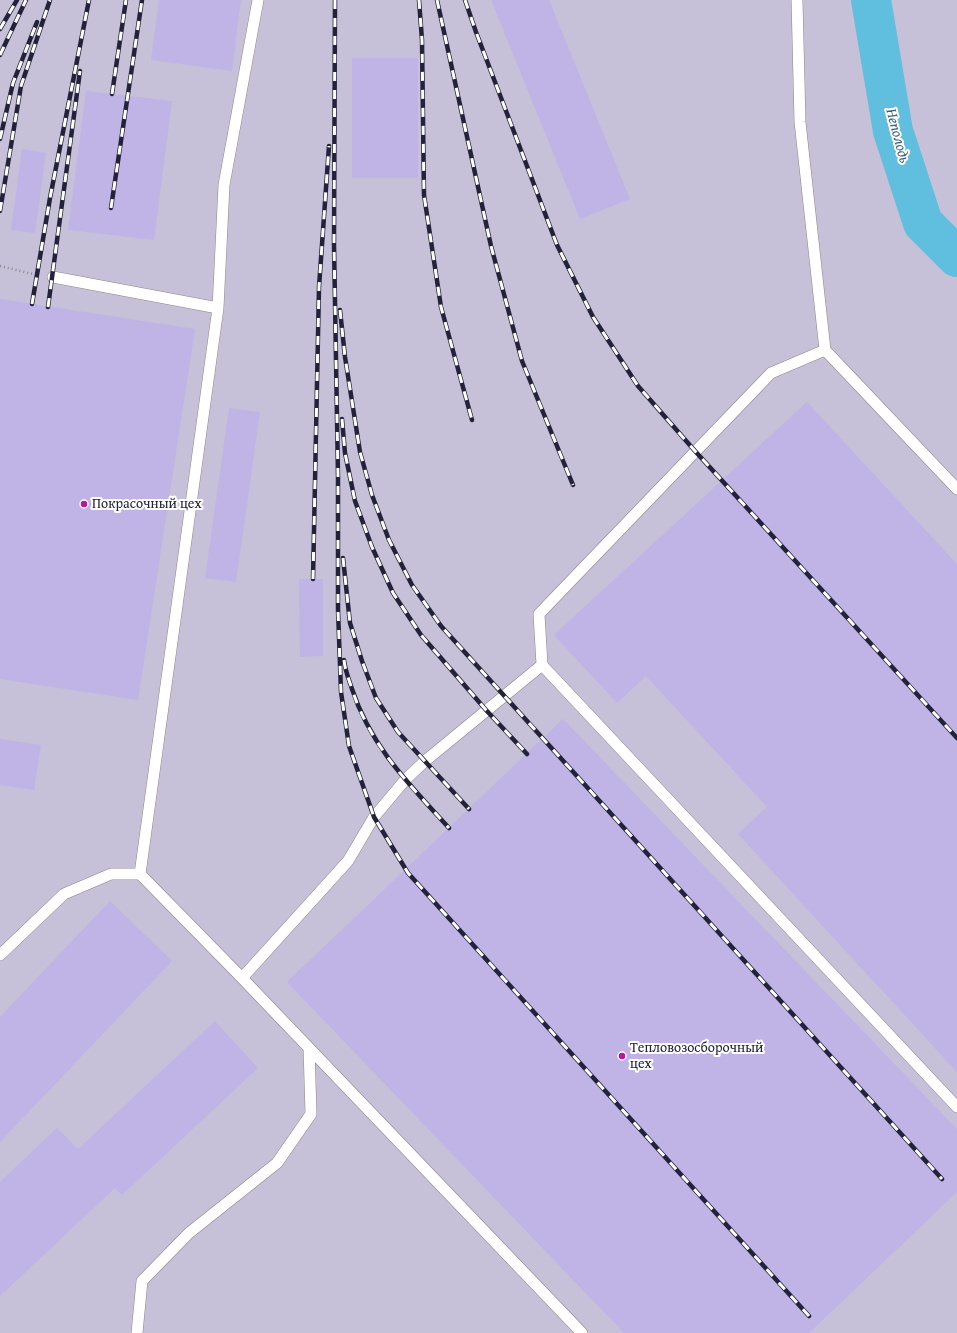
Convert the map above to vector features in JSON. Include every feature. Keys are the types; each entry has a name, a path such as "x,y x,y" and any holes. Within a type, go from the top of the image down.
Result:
{"lane":[{"path":"140,874 218,308 224,184 258,0"},
{"path":"797,0 800,122 825,350 957,489"},
{"path":"53,277 218,308"},
{"path":"825,350 771,373 539,614 542,665 957,1107"},
{"path":"242,978 348,861 374,817 405,780 431,756 542,665"},
{"path":"0,955 64,894 111,874 140,874 242,978 582,1333"},
{"path":"136,1333 142,1281 189,1233 277,1163 311,1114 309,1048"}],"path":[{"path":"0,266 21,272 53,277"}],"shaded area":[{"path":"0,0 957,0 957,1333 0,1333"}],"building":[{"path":"159,0 241,0 232,71 151,60"},
{"path":"491,0 549,0 630,199 580,219"},
{"path":"352,58 418,58 418,178 352,178"},
{"path":"86,91 172,101 154,240 68,230"},
{"path":"22,149 46,153 35,233 11,230"},
{"name":"Покрасочный цех","path":"0,299 195,329 138,700 0,679"},
{"path":"807,402 957,564 957,1072 738,834 767,807 646,676 617,703 554,635"},
{"path":"229,408 260,412 236,582 205,578"},
{"path":"299,579 323,579 323,656 300,657"},
{"name":"Тепловозосборочный цех","path":"563,719 957,1129 957,1192 809,1333 624,1333 287,982"},
{"path":"0,739 41,745 34,790 0,785"},
{"path":"110,901 172,961 0,1142 0,1017"},
{"path":"215,1021 258,1068 122,1195 115,1188 0,1296 0,1182 57,1128 78,1149"}],"waterway":[{"name":"Неполодь","path":"871,0 893,131 923,223 957,257"}],"railway":[{"path":"0,29 17,0"},
{"path":"0,55 26,0"},
{"path":"0,211 21,86 50,0"},
{"path":"32,304 50,198 89,0"},
{"path":"112,94 126,0"},
{"path":"111,208 142,0"},
{"path":"335,0 334,244 338,476 338,610 341,692 349,746 374,817 408,873 809,1316"},
{"path":"419,0 422,40 424,195 441,307 472,420"},
{"path":"437,0 491,246 522,361 573,485"},
{"path":"465,0 557,245 593,317 638,386 695,451 957,738"},
{"path":"0,139 13,83 37,22"},
{"path":"48,307 80,71"},
{"path":"313,579 319,287 329,146"},
{"path":"340,310 345,357 360,452 372,495 389,540 412,585 441,626 942,1179"},
{"path":"342,419 345,453 355,501 372,547 393,593 421,635 486,710 527,754"},
{"path":"343,558 350,623 376,698 398,732 469,809"},
{"path":"344,660 348,679 360,710 380,747 406,780 449,828"}],"place":[{"name":"Покрасочный цех","path":"84,504"},
{"name":"Тепловозосборочный цех","path":"622,1056"}]}
